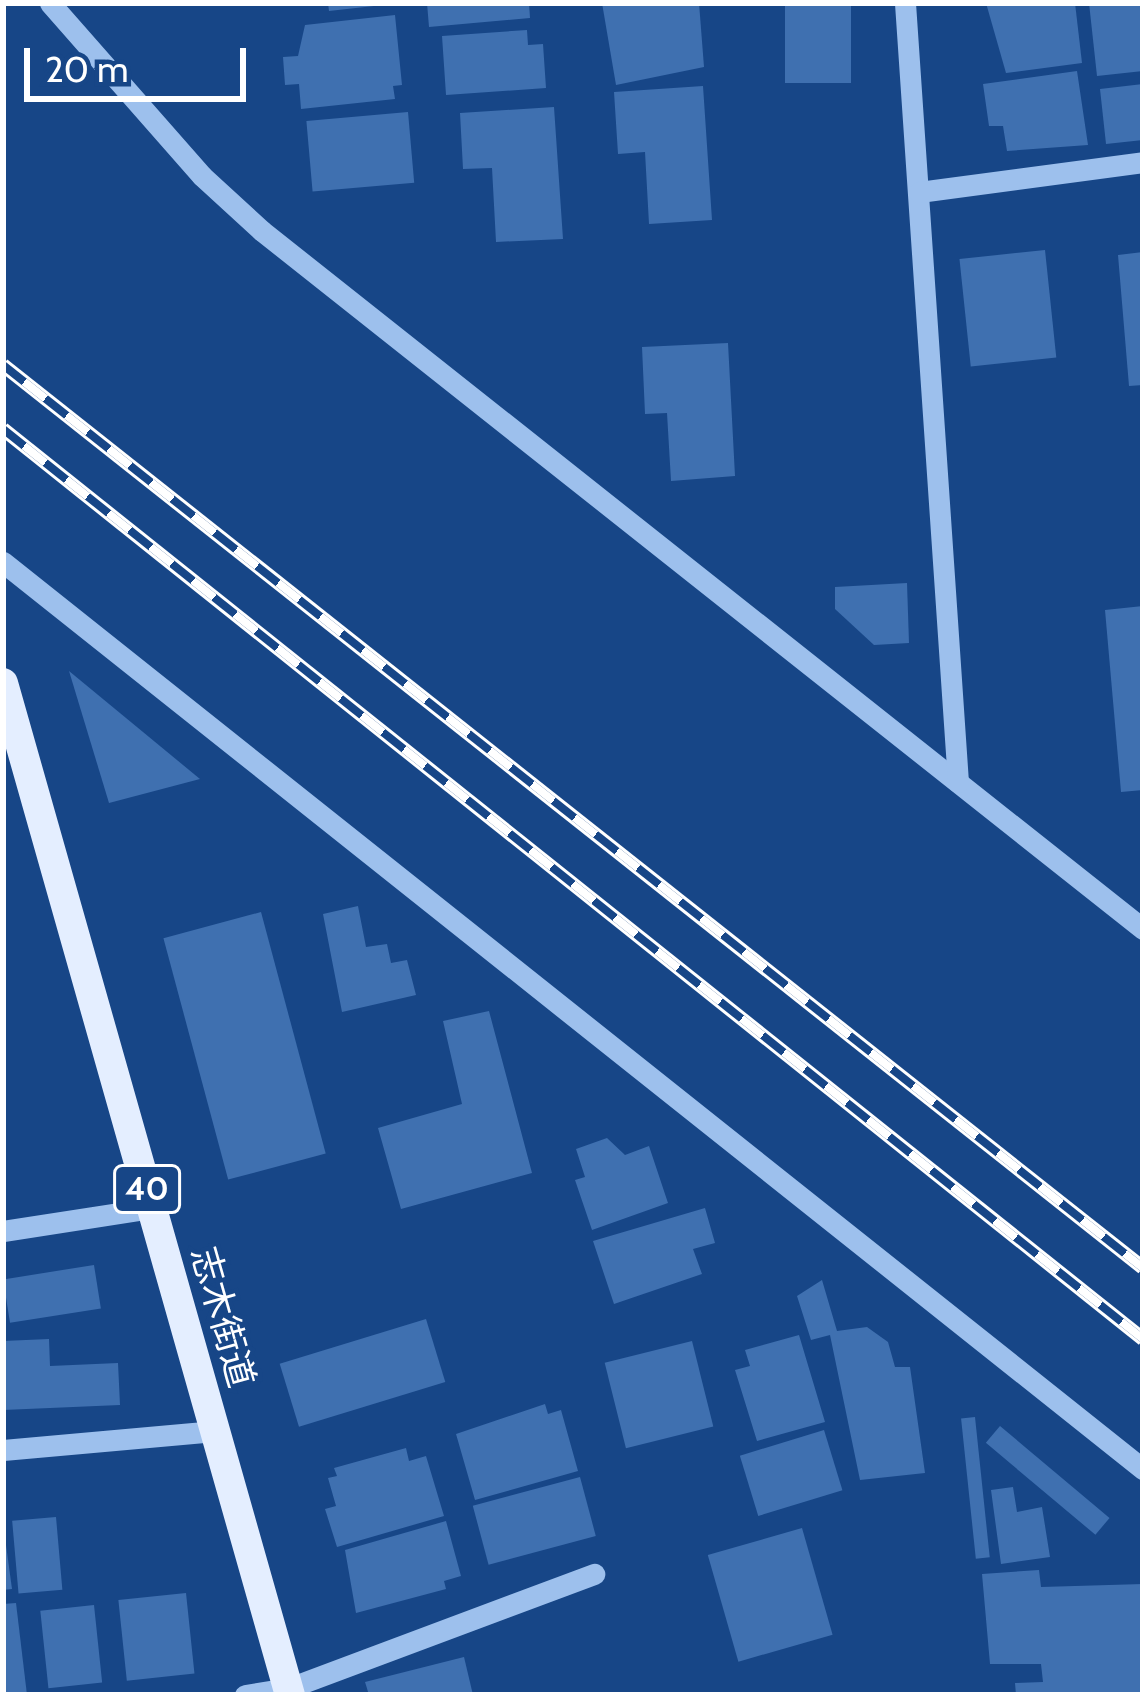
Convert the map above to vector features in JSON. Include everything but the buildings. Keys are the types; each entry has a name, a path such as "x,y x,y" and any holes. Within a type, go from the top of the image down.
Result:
{"main road":[{"name":"志木街道","path":"3,683 290,1692"}],"street":[{"path":"50,3 202,176 262,231 1143,929"},
{"path":"905,3 958,782"},
{"path":"919,192 1143,162"},
{"path":"3,562 1143,1468"},
{"path":"3,1231 152,1208"},
{"path":"3,1450 215,1431"},
{"path":"244,1695 290,1692 594,1574"}],"railway":[{"path":"3,365 1143,1268"},
{"path":"3,429 1143,1339"}]}
